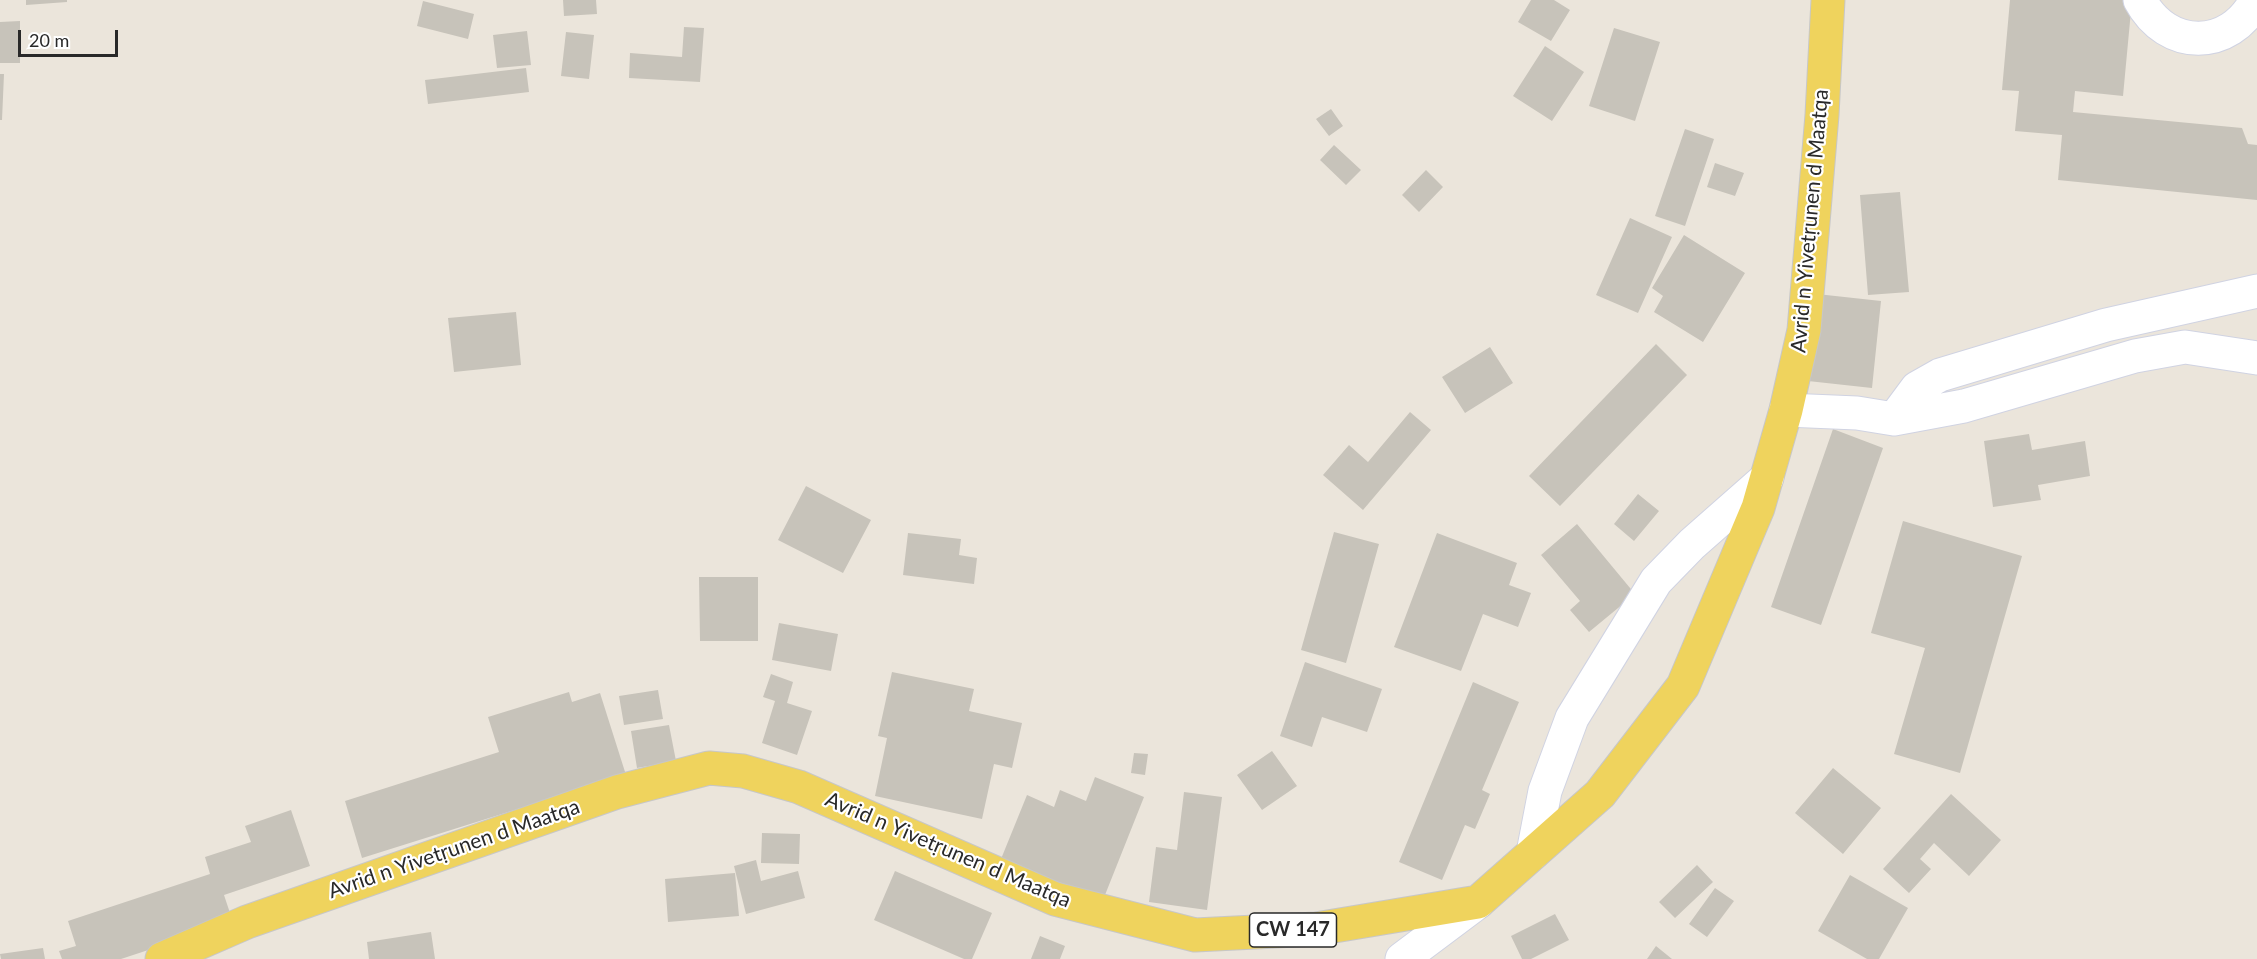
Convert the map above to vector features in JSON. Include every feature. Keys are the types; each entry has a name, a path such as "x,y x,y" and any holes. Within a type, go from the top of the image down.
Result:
{"main road":[{"name":"Avrid n Yivetṛunen d Maatqa","path":"162,959 247,922 617,792 710,768 743,771 799,787 1055,899 1195,934 1316,929 1478,902 1600,794 1683,686 1758,508 1786,410 1804,330 1822,115 1828,0"}],"street":[{"path":"2140,0 2152,20 2170,32 2190,38 2212,37 2232,29 2248,15 2256,0"},
{"path":"1894,419 1917,388 1940,375 2106,325 2257,291"},
{"path":"1786,410 1857,413 1894,419 1964,406 2135,356 2185,347 2257,358"},
{"path":"1533,853 1545,791 1572,718 1656,581 1692,544 1767,478"},
{"path":"1402,959 1478,902"}],"building":[{"path":"26,0 67,0 67,2 26,5"},
{"path":"563,0 596,0 597,14 564,16"},
{"path":"1531,0 1554,0 1570,10 1551,41 1518,22"},
{"path":"2010,0 2132,0 2123,96 2075,91 2073,112 2242,128 2248,144 2257,145 2257,200 2058,180 2062,135 2015,131 2019,91 2002,90"},
{"path":"423,1 474,14 468,39 417,26"},
{"path":"20,21 20,63 0,63 0,22"},
{"path":"684,27 704,28 700,82 629,78 630,53 682,57"},
{"path":"1614,28 1660,42 1635,121 1589,106"},
{"path":"527,31 531,65 497,68 493,35"},
{"path":"566,32 594,35 589,79 561,76"},
{"path":"1545,46 1584,72 1552,121 1513,96"},
{"path":"526,68 529,92 428,104 425,80"},
{"path":"0,74 4,74 2,120 0,120"},
{"path":"1331,109 1343,126 1329,136 1316,119"},
{"path":"1685,129 1714,139 1685,226 1655,216"},
{"path":"1334,145 1361,170 1346,185 1320,160"},
{"path":"1715,163 1744,173 1735,196 1707,187"},
{"path":"1426,170 1443,187 1419,212 1402,195"},
{"path":"1900,192 1909,292 1868,295 1860,195"},
{"path":"1630,218 1672,237 1638,313 1596,295"},
{"path":"1684,235 1745,273 1703,342 1654,312 1663,296 1652,288"},
{"path":"1817,294 1881,301 1872,388 1808,381"},
{"path":"516,312 521,365 454,372 448,318"},
{"path":"1656,344 1687,375 1560,506 1529,476"},
{"path":"1490,347 1513,383 1465,413 1442,377"},
{"path":"1410,412 1431,430 1363,510 1323,475 1349,445 1368,462"},
{"path":"1833,429 1883,448 1821,625 1771,607"},
{"path":"2029,434 2032,450 2085,441 2090,476 2038,485 2041,500 1993,507 1984,441"},
{"path":"806,486 871,520 843,573 778,540"},
{"path":"1638,494 1659,511 1634,541 1614,524"},
{"path":"1903,521 2022,556 1960,773 1894,754 1925,648 1871,633"},
{"path":"1577,524 1635,594 1589,632 1570,610 1580,601 1541,555"},
{"path":"1334,532 1379,544 1346,663 1301,650"},
{"path":"908,533 961,539 959,555 977,558 974,584 903,575"},
{"path":"1437,533 1517,563 1509,585 1531,593 1518,627 1483,614 1461,671 1394,647"},
{"path":"699,577 758,577 758,641 700,641"},
{"path":"779,623 838,634 831,671 772,660"},
{"path":"1305,662 1382,689 1367,732 1322,717 1312,747 1280,736"},
{"path":"892,672 974,689 969,711 1022,723 1012,768 994,764 982,819 875,796 887,738 878,736"},
{"path":"771,674 793,682 787,703 812,711 797,755 762,743 775,701 763,697"},
{"path":"1473,682 1519,702 1482,790 1490,794 1475,829 1465,825 1442,880 1399,862"},
{"path":"658,690 663,719 624,725 619,696"},
{"path":"569,692 572,702 600,693 626,775 362,858 345,801 499,752 488,717"},
{"path":"669,725 676,761 637,768 631,731"},
{"path":"1272,751 1297,786 1262,810 1237,775"},
{"path":"1134,753 1148,754 1145,775 1131,773"},
{"path":"1833,768 1881,808 1843,854 1795,813"},
{"path":"1095,777 1144,797 1103,900 1001,859 1027,795 1054,807 1060,790 1086,801"},
{"path":"1184,792 1222,797 1207,910 1149,902 1156,847 1177,850"},
{"path":"1951,794 2001,840 1969,876 1934,843 1920,859 1931,869 1909,893 1883,869"},
{"path":"291,810 310,866 224,895 233,922 121,959 62,959 59,951 76,946 68,921 210,874 205,857 251,842 245,826"},
{"path":"762,833 800,834 799,864 761,863"},
{"path":"756,860 761,881 798,871 805,898 746,914 734,866"},
{"path":"1697,865 1713,882 1675,918 1659,902"},
{"path":"895,871 992,913 972,959 964,959 874,920"},
{"path":"735,873 739,916 668,922 665,879"},
{"path":"1850,875 1908,908 1879,959 1867,959 1818,931"},
{"path":"1715,888 1734,901 1707,937 1689,924"},
{"path":"1555,914 1569,940 1531,959 1522,959 1511,936"},
{"path":"431,932 435,959 369,959 367,942"},
{"path":"1040,936 1065,946 1060,959 1031,959"},
{"path":"1656,946 1672,959 1647,959"},
{"path":"43,948 45,959 1,959 0,954"}]}
